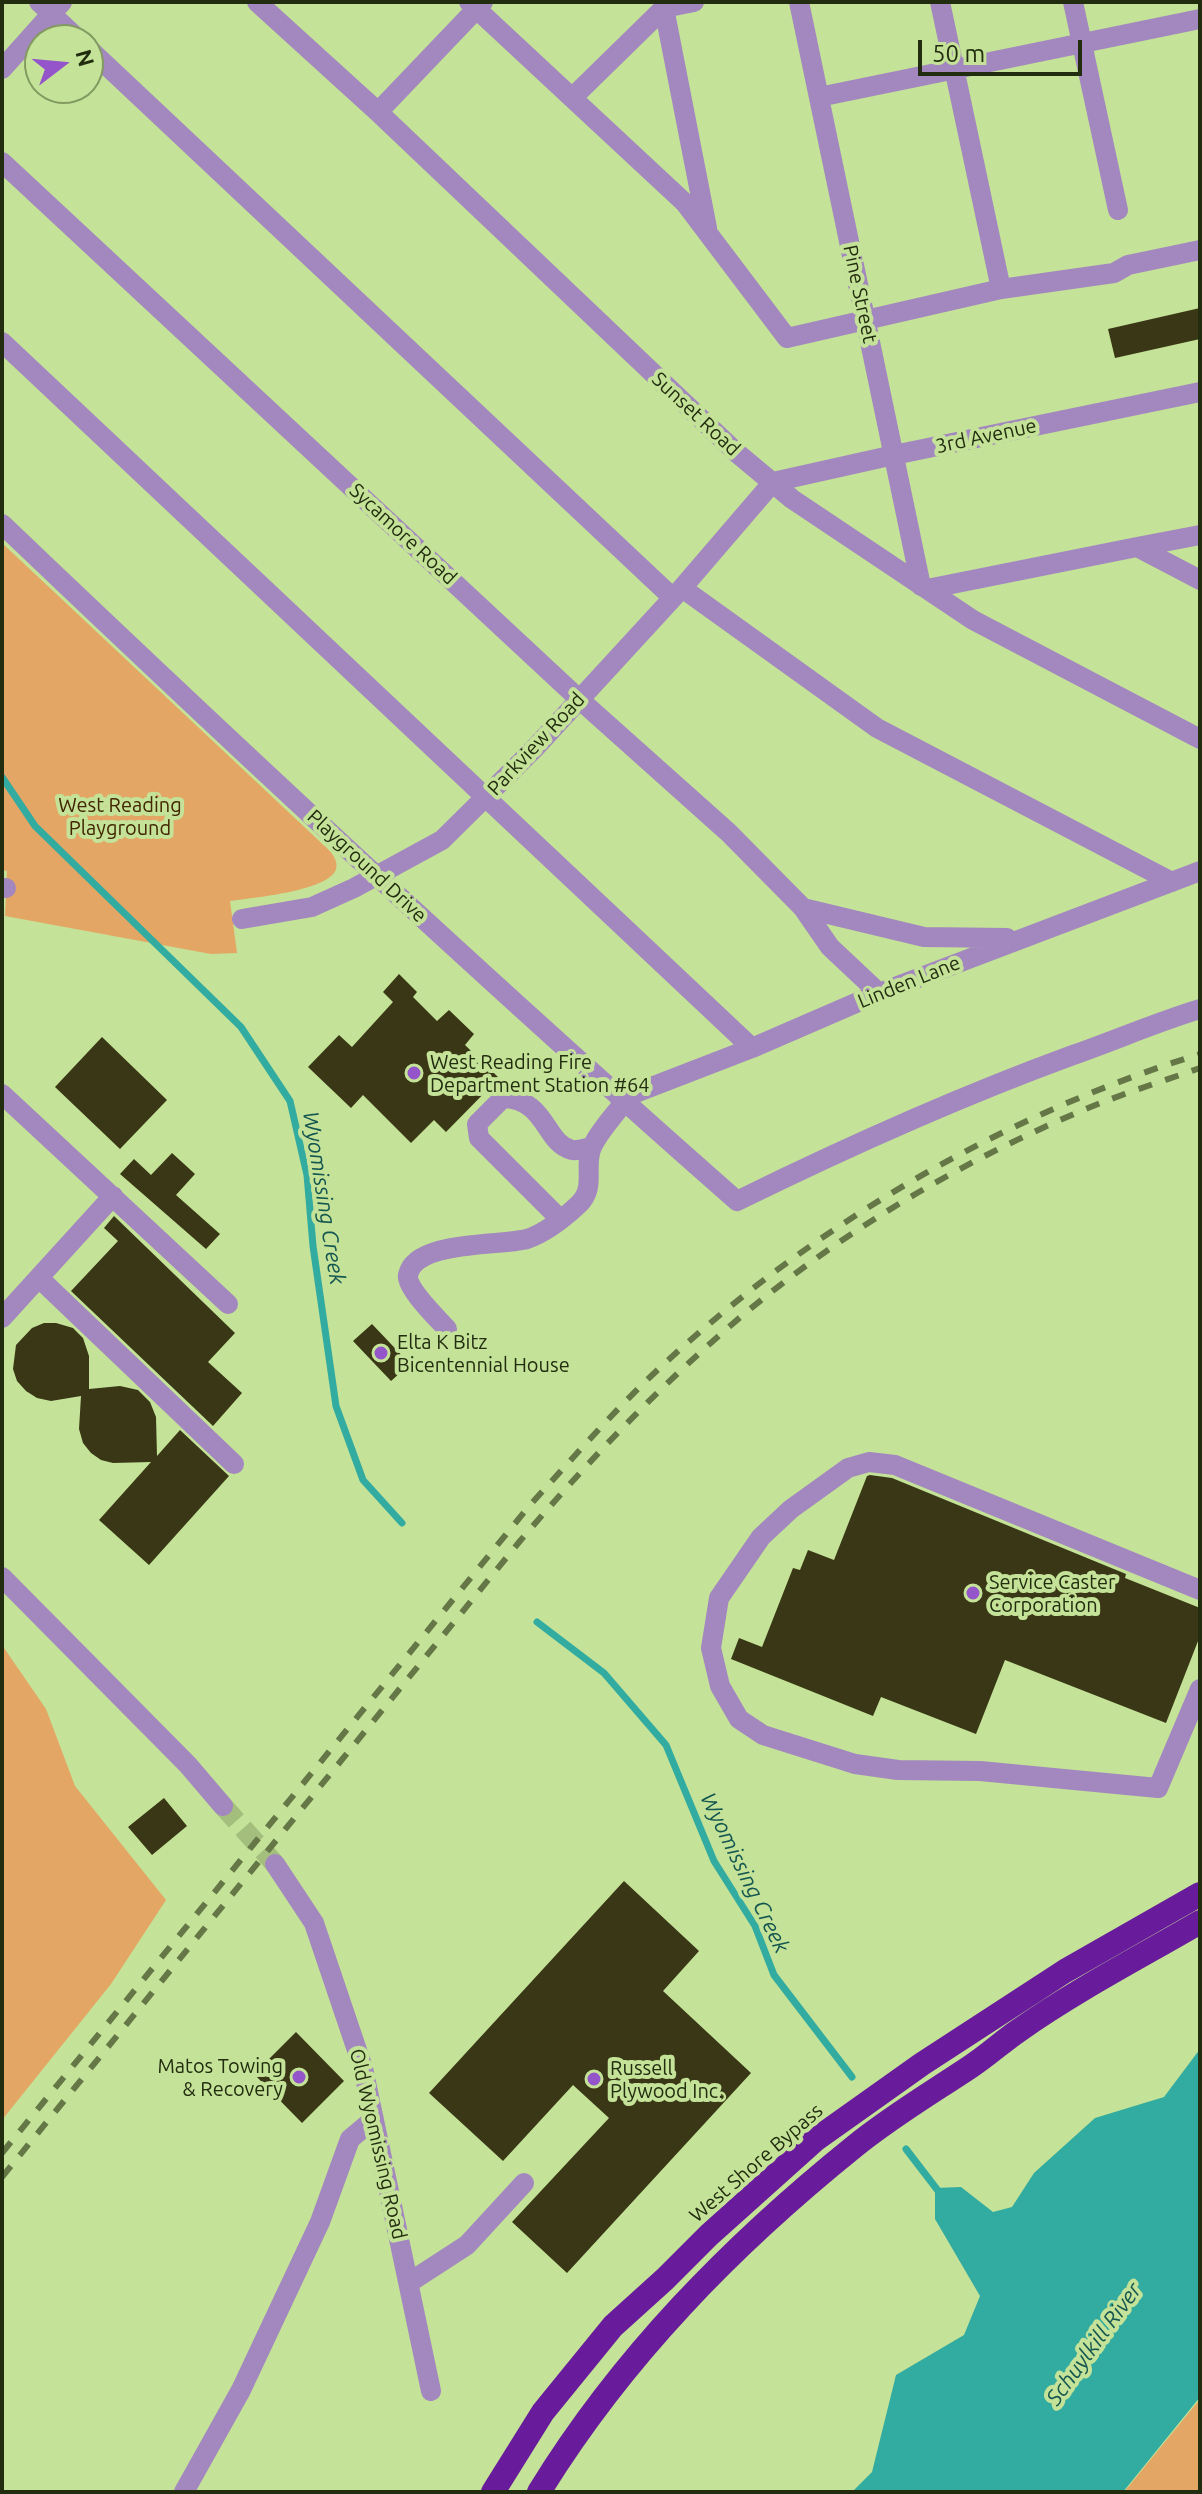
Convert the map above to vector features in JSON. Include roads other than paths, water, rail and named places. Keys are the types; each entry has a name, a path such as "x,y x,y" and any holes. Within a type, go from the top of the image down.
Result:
{"highway":[{"name":"West Shore Bypass","path":"493,2492 543,2412 613,2326 815,2140 922,2064 1065,1971 1200,1894"},
{"path":"539,2492 572,2438 665,2322 719,2264 856,2145 1019,2030 1200,1922"}],"street":[{"name":"Sunset Road","path":"257,2 378,112 737,453 792,499 973,620 1200,739"},
{"path":"572,98 664,8 694,2"},
{"name":"Pine Street","path":"799,2 924,587"},
{"path":"940,2 1001,289"},
{"path":"1073,2 1118,210"},
{"path":"378,112 476,4 685,203 787,338 1001,289 1114,273 1128,265 1200,250"},
{"path":"2,69 50,6 65,24"},
{"path":"664,8 708,231"},
{"path":"819,97 1200,19"},
{"path":"104,63 678,593 877,728 1172,882"},
{"name":"Sycamore Road","path":"2,162 579,699 729,833 803,908 830,947 879,993"},
{"path":"2,342 752,1048"},
{"name":"3rd Avenue","path":"773,482 1200,392"},
{"name":"Parkview Road","path":"242,919 312,907 378,876 442,840 534,749 678,593 773,482"},
{"name":"Playground Drive","path":"2,524 378,876 737,1201 868,1137 939,1107 1040,1066 1200,1009"},
{"path":"924,587 1200,535"},
{"path":"1137,547 1200,580"},
{"name":"Linden Lane","path":"622,1100 879,993 1200,871"},
{"path":"803,908 924,937 1019,938"},
{"path":"2,1094 228,1304"},
{"path":"560,1219 479,1138 477,1124 503,1098 519,1099 538,1113 559,1142 573,1150 592,1147"},
{"path":"447,1329 415,1293 408,1280 414,1265 431,1253 444,1249 525,1239 541,1233 580,1204 589,1189 592,1147 622,1100"},
{"path":"2,1318 113,1196"},
{"path":"39,1278 234,1464"},
{"path":"1200,1590 895,1465 869,1462 848,1468 791,1509 761,1537 719,1598 711,1648 720,1686 739,1719 763,1735 855,1764 898,1770 980,1771 1158,1788 1200,1689"},
{"path":"2,1577 188,1765 223,1806"},
{"name":"Old Wyomissing Road","path":"275,1864 314,1923 363,2068 431,2391"},
{"path":"184,2492 241,2390 320,2222 350,2139 374,2119"},
{"path":"410,2282 467,2245 524,2183"}],"water":[{"name":"Schuylkill River","path":"1200,2049 1200,2397 1123,2492 852,2492 872,2472 896,2375 964,2335 980,2296 935,2219 935,2188 961,2187 993,2212 1012,2207 1034,2173 1095,2118 1164,2097"}],"waterway":[{"name":"Wyomissing Creek","path":"2,777 35,826 241,1027 290,1101 307,1175 313,1246 336,1406 363,1480 402,1523"},
{"name":"Wyomissing Creek","path":"537,1622 604,1673 666,1745 714,1861 755,1926 774,1975 852,2077"},
{"name":"Wyomissing Creek","path":"906,2149 939,2192"}],"tunnel":[{"path":"223,1806 275,1864"}],"railway":[{"path":"2,2153 530,1505 612,1415 664,1364 722,1313 784,1265 848,1220 915,1179 1054,1108 1200,1054"},
{"path":"2,2177 520,1541 617,1433 695,1357 808,1264 948,1175 1098,1104 1200,1068"}],"place":[{"name":"West Reading Fire Department Station #64","path":"414,1073"},
{"name":"Elta K Bitz Bicentennial House","path":"381,1353"},
{"name":"Service Caster Corporation","path":"973,1593"},
{"name":"Matos Towing & Recovery","path":"299,2077"},
{"name":"Russell Plywood Inc.","path":"594,2079"}],"park label":[{"name":"West Reading Playground","path":"120,816"}]}
